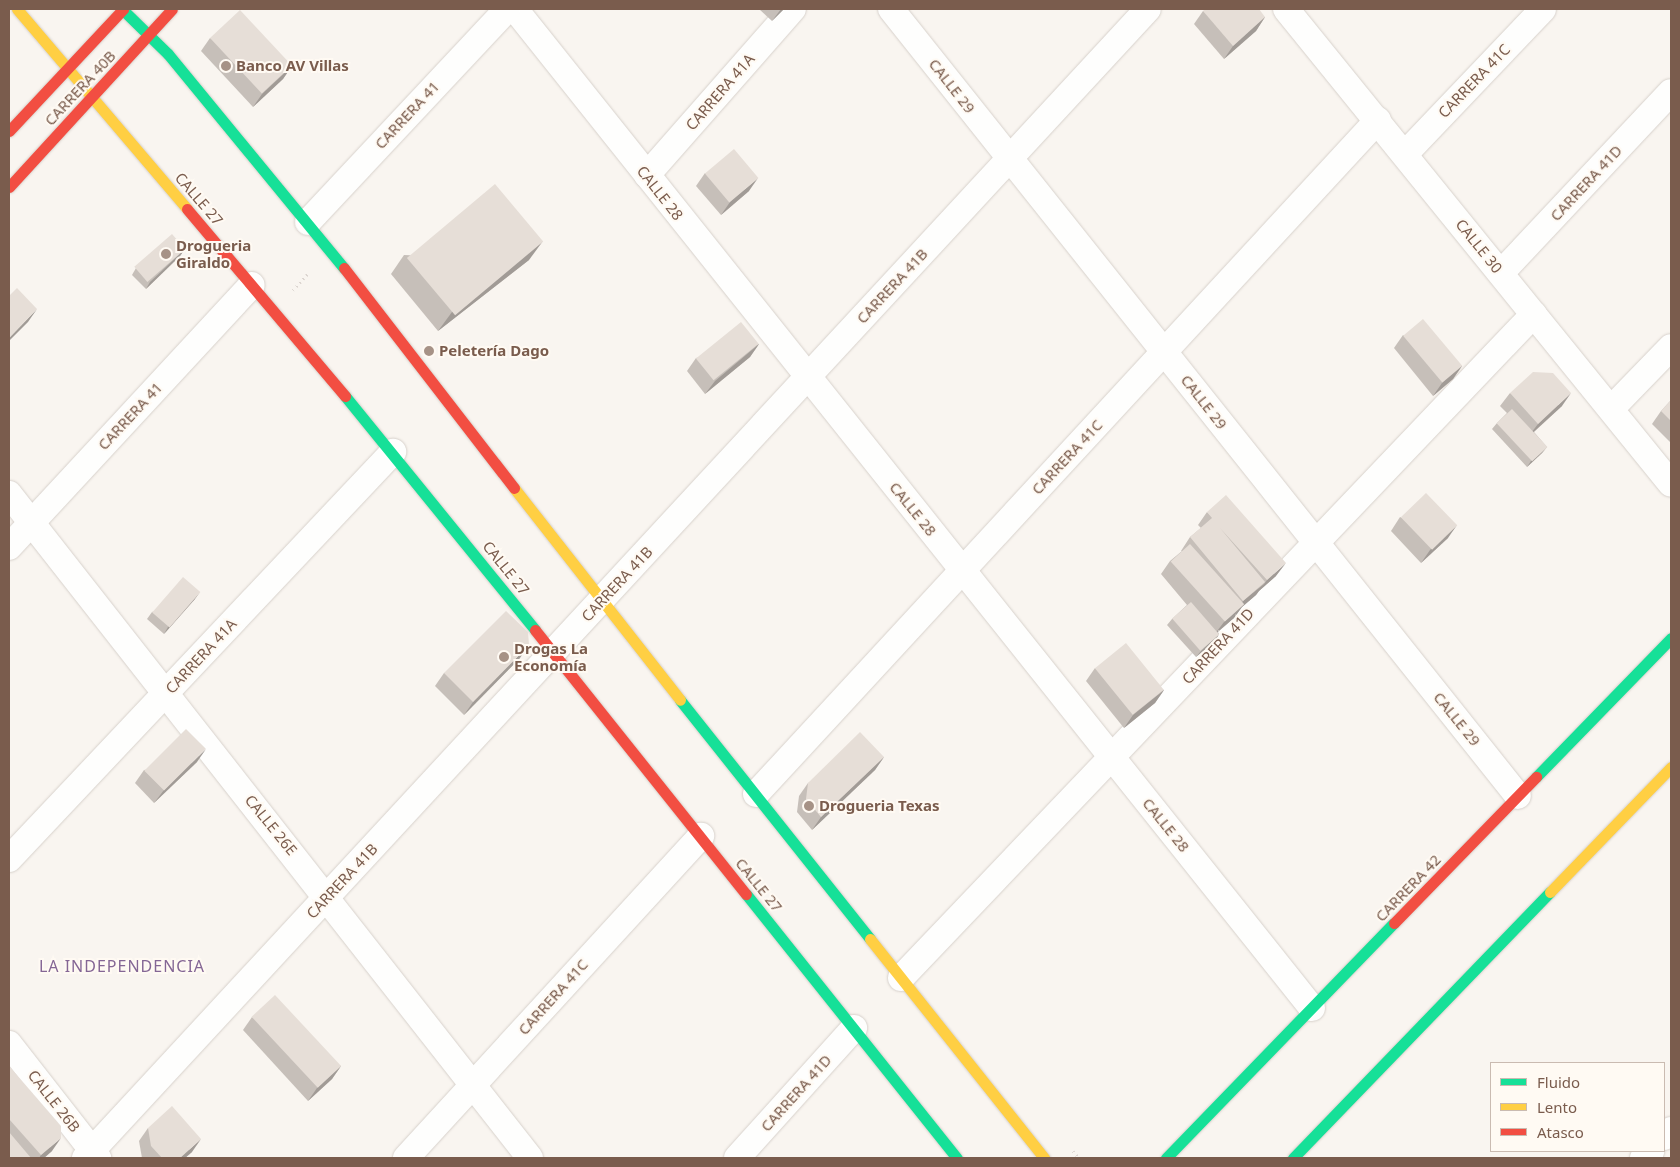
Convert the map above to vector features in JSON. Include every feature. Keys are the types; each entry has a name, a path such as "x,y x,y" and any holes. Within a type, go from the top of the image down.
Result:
{"main road":[{"name":"CALLE 27","path":"17,9 393,452 554,651 956,1158"},
{"name":"CARRERA 40B","path":"9,131 122,9"},
{"path":"122,9 149,35 308,222 601,601 1044,1158"},
{"name":"CARRERA 40B","path":"9,187 172,9"},
{"name":"CARRERA 42","path":"1166,1158 1671,638"},
{"path":"1292,1158 1671,767"}],"street":[{"name":"CARRERA 41","path":"308,222 507,9"},
{"name":"CALLE 28","path":"515,9 807,378 1312,1008"},
{"name":"CARRERA 41A","path":"647,175 794,9"},
{"name":"CALLE 29","path":"891,9 1518,796"},
{"name":"CARRERA 41B","path":"92,1156 328,896 1148,9"},
{"name":"CALLE 30","path":"1286,9 1378,120 1671,484"},
{"name":"CARRERA 41C","path":"1405,154 1543,9"},
{"name":"CARRERA 41D","path":"1501,273 1671,92"},
{"name":"CARRERA 41C","path":"756,794 1378,120"},
{"name":"CARRERA 41","path":"9,547 252,284"},
{"name":"CARRERA 41D","path":"901,978 1534,314"},
{"path":"1611,409 1671,347"},
{"name":"CARRERA 41A","path":"9,859 393,452"},
{"name":"CALLE 26E","path":"9,494 328,896 472,1087 530,1158"},
{"name":"CARRERA 41C","path":"406,1158 701,836"},
{"name":"CARRERA 41D","path":"737,1158 854,1028"},
{"name":"CALLE 26B","path":"9,1044 92,1156"}],"building":[{"path":"1205,9 1259,9 1265,17 1233,46 1203,11"},
{"path":"240,10 292,66 262,94 210,38"},
{"path":"734,149 758,178 729,203 705,173"},
{"path":"495,184 543,241 455,315 407,258"},
{"path":"172,234 185,249 147,282 134,267"},
{"path":"17,288 37,309 9,338 9,296"},
{"path":"1423,319 1462,366 1442,382 1403,336"},
{"path":"741,322 759,344 714,380 696,359"},
{"path":"1533,372 1553,373 1571,393 1538,424 1510,393"},
{"path":"1671,400 1671,421 1661,411"},
{"path":"1512,409 1547,447 1532,461 1497,423"},
{"path":"1426,493 1457,525 1432,550 1401,517"},
{"path":"1226,495 1286,563 1267,580 1220,528 1265,582 1243,601 1190,537 1212,518 1207,512"},
{"path":"1190,544 1244,604 1225,622 1171,561"},
{"path":"183,577 200,592 170,628 152,612"},
{"path":"1191,602 1219,634 1200,651 1172,618"},
{"path":"506,611 528,632 529,645 473,702 444,673"},
{"path":"1126,643 1164,690 1133,715 1095,668"},
{"path":"186,729 206,749 164,791 144,771"},
{"path":"860,732 884,757 821,817 806,799 808,783"},
{"path":"275,995 341,1066 318,1088 252,1017"},
{"path":"10,1067 61,1126 61,1138 41,1155 9,1119"},
{"path":"172,1106 201,1139 180,1158 162,1158 151,1146 148,1128"},
{"path":"9,1132 31,1158 9,1158"}],"traffic: fast":[{"path":"122,9 168,54 344,268"},
{"path":"345,396 535,630"},
{"path":"1536,777 1671,638"},
{"path":"680,700 870,939"},
{"path":"1293,1158 1550,892"},
{"path":"746,894 957,1158"},
{"path":"1166,1158 1394,923"}],"traffic: slow":[{"path":"17,9 187,209"},
{"path":"514,488 680,700"},
{"path":"1550,892 1671,767"},
{"path":"870,939 1044,1158"}],"traffic: jam":[{"path":"9,131 123,9"},
{"path":"9,187 172,9"},
{"path":"187,209 345,396"},
{"path":"344,268 514,488"},
{"path":"535,630 746,894"},
{"path":"1394,923 1536,777"}],"place":[{"name":"Banco AV Villas","path":"226,66"},
{"name":"Drogueria Giraldo","path":"166,254"},
{"name":"Peletería Dago","path":"429,351"},
{"name":"Drogas La Economía","path":"504,657"},
{"name":"Drogueria Texas","path":"809,806"}],"district":[{"name":"LA INDEPENDENCIA","path":"122,966"}]}
